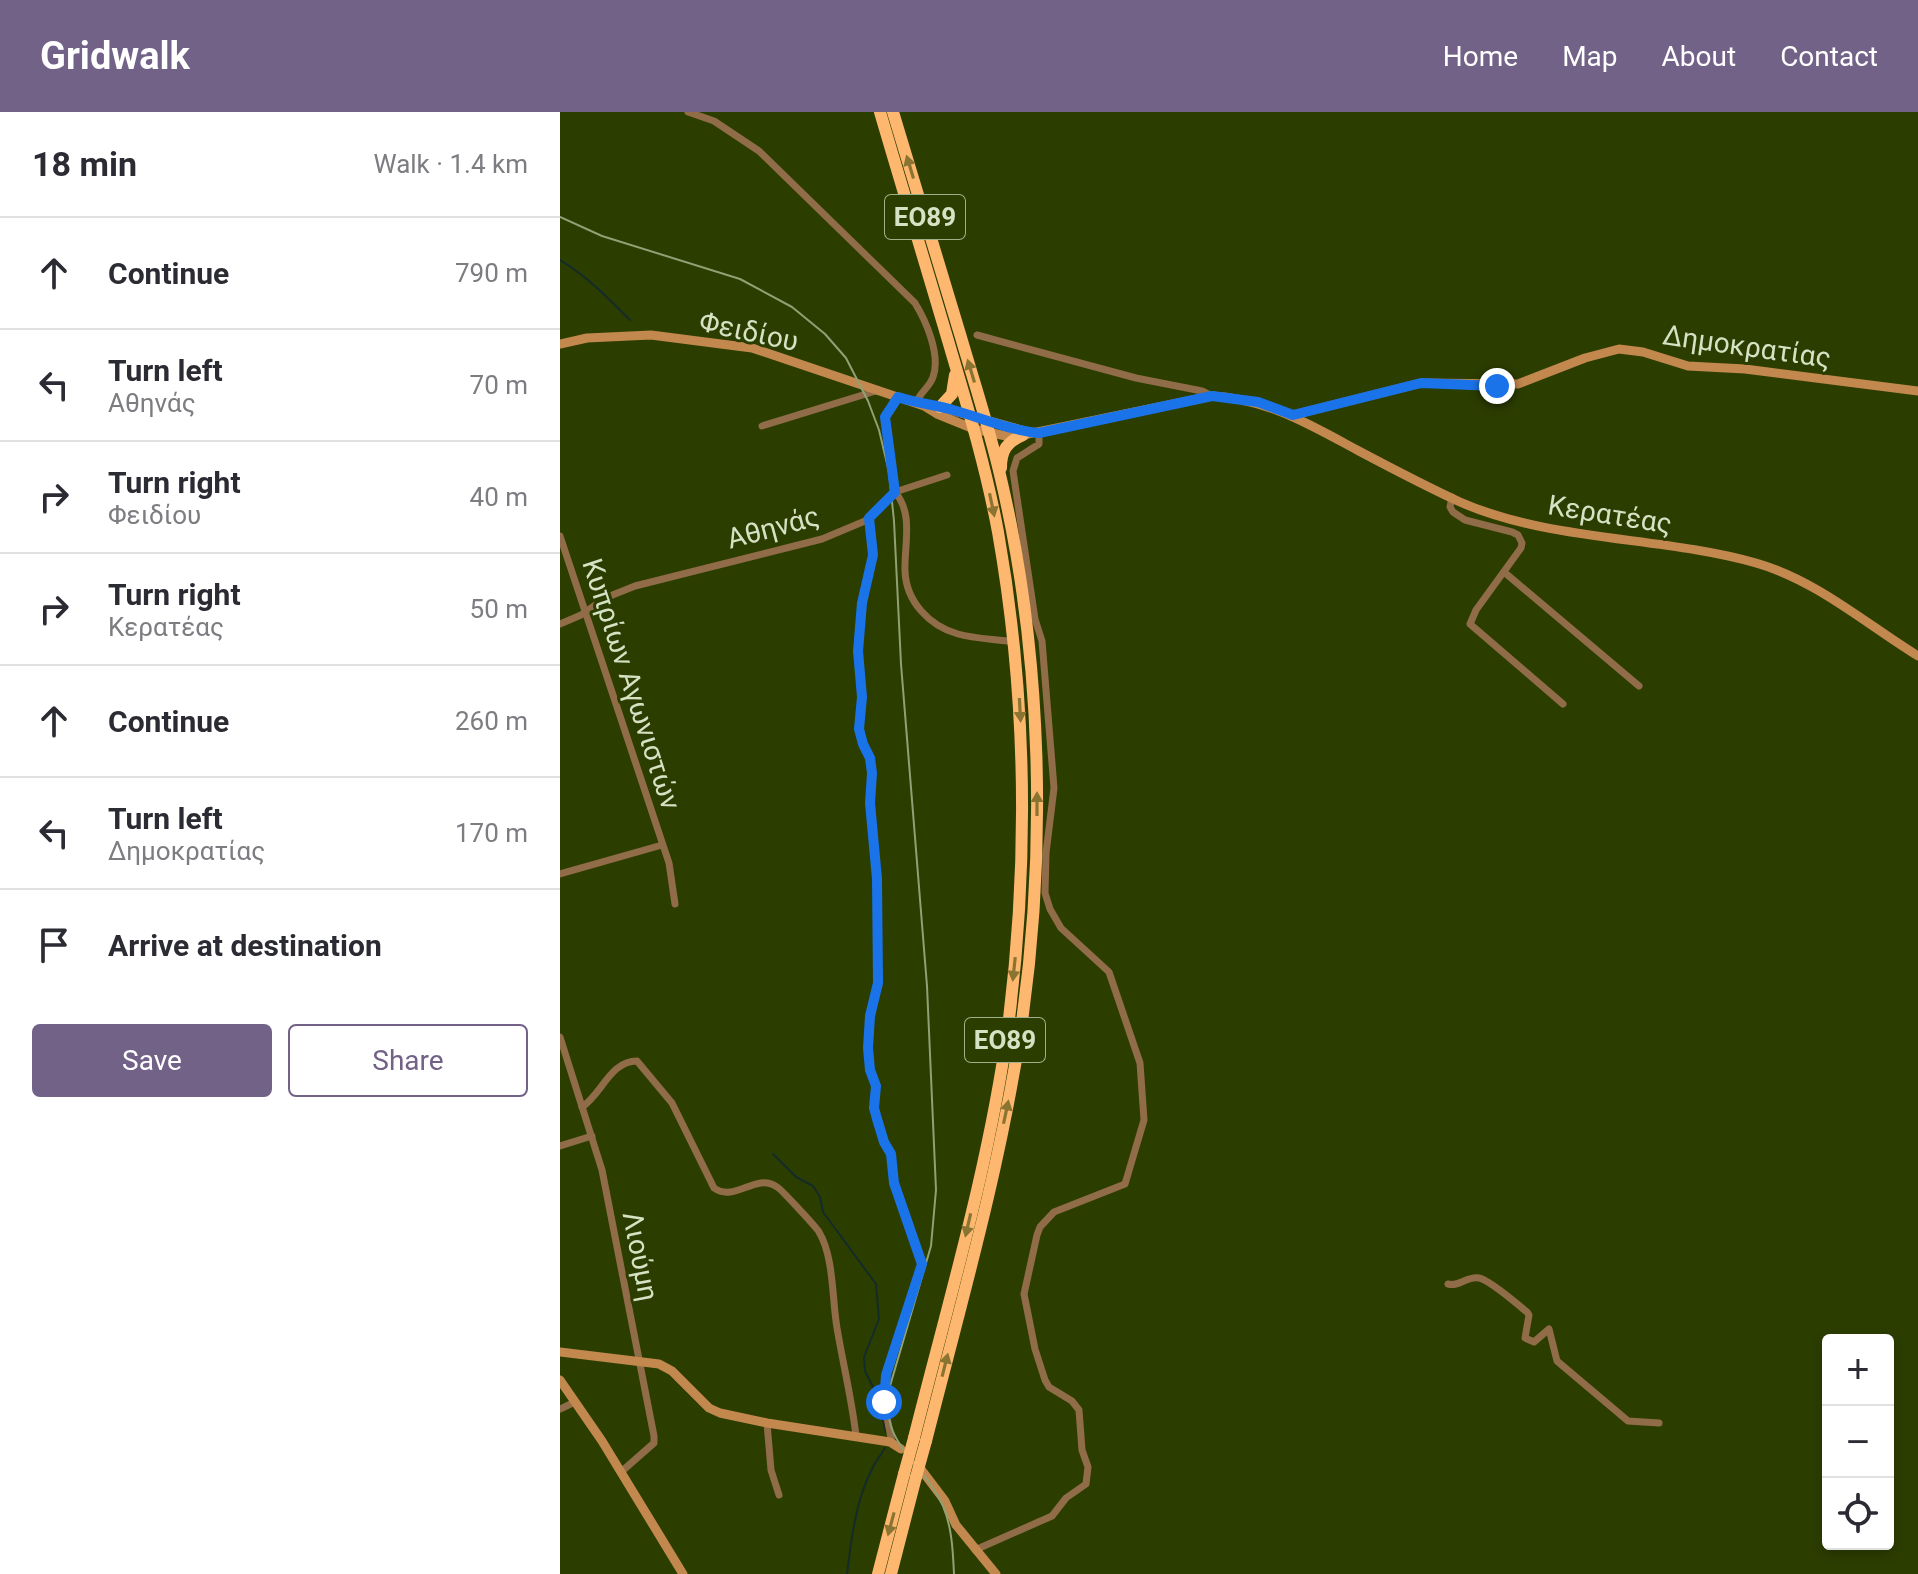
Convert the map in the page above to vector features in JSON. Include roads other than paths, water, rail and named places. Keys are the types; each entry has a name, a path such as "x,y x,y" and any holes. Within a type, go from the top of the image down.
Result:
{"highway":[{"name":"ΕΟ89","path":"880,112 974,429 998,530 1014,642 1021,740 1023,834 1007,1028 969,1223 891,1574"},
{"name":"ΕΟ89","path":"893,112 1001,479 1022,603 1034,727 1036,835 1030,943 1020,1032 997,1155 920,1440"},
{"path":"940,407 955,388 955,364"},
{"path":"1001,479 1002,453 1008,443 1023,435"},
{"name":"ΕΟ89","path":"878,1574 914,1473"}],"main road":[{"name":"Φειδίου","path":"560,344 587,338 651,335 752,348 920,405"},
{"name":"Δημοκρατίας","path":"1293,415 1421,383 1518,384 1585,358 1619,349 1643,352 1688,366 1745,369 1918,391"},
{"name":"Κερατέας","path":"987,426 1023,435 1212,396 1258,402 1293,415 1394,470 1502,516 1534,524 1710,552 1766,566 1822,594 1918,656"},
{"path":"920,405 970,415 987,426"},
{"path":"920,405 974,429 987,426 1039,433"},
{"path":"560,1352 659,1364 672,1371 709,1408 767,1423 856,1436 896,1446"},
{"path":"560,1380 683,1574"},
{"path":"914,1473 935,1485 956,1525 996,1574"}],"street":[{"path":"688,112 714,121 759,151 915,303 924,318 935,367 933,378 919,394 920,405"},
{"path":"977,335 1212,396"},
{"path":"762,426 879,390"},
{"path":"898,397 885,417 895,492 902,503 907,536 906,578 919,610 933,622 958,634 1014,642"},
{"path":"975,1550 1052,1516 1066,1498 1086,1484 1088,1467 1082,1450 1079,1410 1072,1401 1049,1387 1045,1380 1024,1294 1037,1235 1046,1219 1054,1212 1125,1184 1142,1130 1145,1107 1140,1063 1114,981 1104,965 1061,928 1045,893 1046,853 1054,788 1042,641 1035,619 1013,471 1017,458 1039,444 1039,433"},
{"path":"895,492 947,475"},
{"name":"Αθηνάς","path":"560,624 605,598 635,586 822,539 869,518 895,492"},
{"path":"1452,497 1450,507 1458,516 1512,532 1521,539 1521,548 1476,610 1470,624 1563,704"},
{"path":"869,518 873,555 862,603 858,651 862,697 859,729 872,773 870,803 877,895 878,983 870,1016 868,1048 870,1070 876,1086 874,1108 884,1142 891,1154 894,1183 922,1264 886,1375 884,1402 896,1446"},
{"name":"Κυπρίων Αγωνιστών","path":"560,536 669,863 675,904"},
{"path":"1504,572 1639,686"},
{"path":"560,874 662,845"},
{"name":"Λιούμη","path":"560,1037 602,1170 654,1436 654,1443 621,1472"},
{"path":"582,1107 596,1095 616,1068 637,1061 672,1103 714,1188 726,1193 760,1182 773,1184 816,1228 833,1283 837,1328 856,1436"},
{"path":"560,1146 592,1136"},
{"path":"1448,1284 1454,1286 1471,1279 1483,1280 1527,1312 1524,1334 1529,1341 1534,1342 1549,1329 1557,1361 1628,1421 1659,1423"},
{"path":"560,1409 575,1402"},
{"path":"767,1423 771,1470 779,1495"},
{"path":"984,1559 986,1574"}],"waterway":[{"path":"560,260 588,280 630,320"},
{"path":"773,1154 796,1177 813,1186 820,1197 823,1212 876,1284 879,1319 864,1357 865,1371 876,1393 886,1432"},
{"path":"847,1574 858,1507 866,1481 885,1448"}],"railway":[{"path":"560,217 602,236 740,279 792,307 825,334 846,358 879,430 889,472 894,521 901,664 927,986 936,1190 931,1246 890,1386 888,1406 896,1438 943,1506 950,1531 954,1574"}]}
